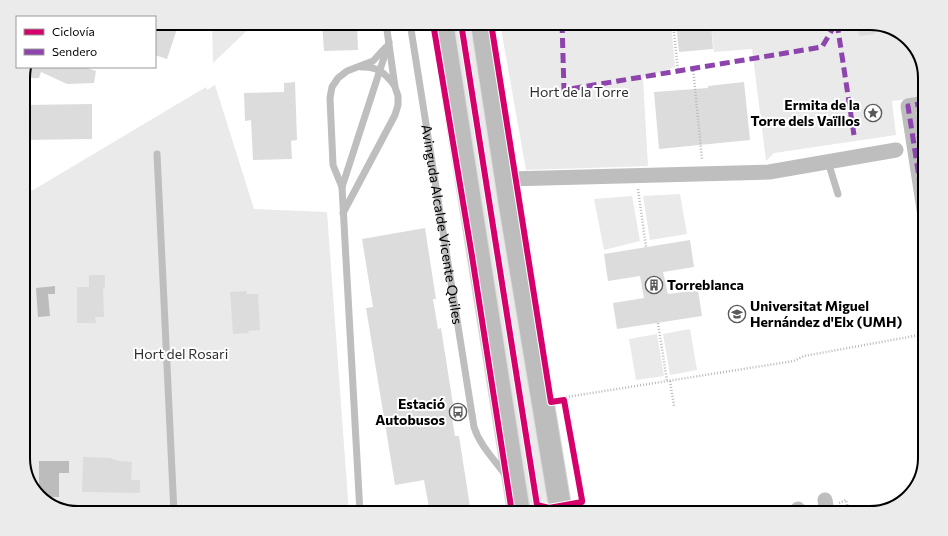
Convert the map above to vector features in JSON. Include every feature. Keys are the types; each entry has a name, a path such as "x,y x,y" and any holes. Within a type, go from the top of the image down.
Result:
{"highway":[{"path":"443,30 517,503"},
{"path":"483,30 560,506"}],"street":[{"path":"918,104 908,106 918,169"},
{"path":"506,179 769,172 896,150"}],"lane":[{"path":"343,213 395,115 398,106 398,96 395,87 387,30"},
{"name":"Avinguda Alcalde Vicente Quiles","path":"411,30 474,426 476,433 489,454 502,470 517,503"},
{"path":"360,506 342,187 333,165 330,98 332,87 338,78 347,70 373,61 389,42"},
{"path":"342,187 389,42"},
{"path":"358,67 369,66 380,70 395,87"},
{"path":"157,154 174,506"},
{"path":"828,162 838,194"}],"path":[{"path":"674,30 678,71"},
{"path":"693,68 702,164"},
{"path":"638,189 646,247"},
{"path":"658,322 674,406"},
{"path":"556,400 794,361 804,356 918,335"},
{"path":"556,400 564,400 565,408"},
{"path":"829,506 846,500 847,506"}],"green space":[{"path":"212,30 248,30 213,63"},
{"path":"452,30 474,30 549,502 546,506 530,506 528,503"},
{"name":"Hort de la Torre","path":"501,30 672,30 675,67 643,78 648,166 526,170"},
{"path":"712,30 877,30 894,36 910,51 917,68 918,98 892,101 896,135 774,153 766,161 752,49 714,52"},
{"name":"Hort del Rosari","path":"215,85 254,209 327,212 348,506 71,506 54,500 46,494 38,485 33,474 30,462 30,192 206,87 207,90"},
{"path":"680,194 687,234 650,240 643,196"},
{"path":"632,196 640,241 604,250 594,199"},
{"path":"690,329 697,370 670,375 663,334"},
{"path":"657,334 664,376 636,380 629,339"}],"shaded area":[{"path":"55,286 55,294 48,294 50,316 38,317 36,288"},
{"path":"39,461 69,461 69,473 59,473 59,497 50,497 39,486"}],"building":[{"path":"156,30 177,30 167,59 156,55"},
{"path":"322,30 357,30 358,50 324,51"},
{"path":"677,30 712,30 713,49 679,52"},
{"path":"858,30 875,30 875,34 859,36"},
{"path":"31,68 87,68 96,71 94,83 67,84 41,72 39,78 30,78"},
{"path":"295,82 297,140 291,141 292,159 253,160 251,120 245,121 244,93 284,92 284,83"},
{"path":"744,82 750,140 659,149 654,92 708,88 708,86"},
{"path":"878,103 881,119 869,121 867,105"},
{"path":"92,104 92,139 30,140 30,105"},
{"path":"425,228 436,299 433,299 438,329 441,328 453,404 450,405 455,436 459,436 470,506 429,506 424,480 395,485 366,308 373,307 362,239"},
{"name":"Torreblanca","path":"690,240 694,267 663,272 668,294 698,290 702,316 617,329 613,303 644,298 640,276 608,281 604,254"},
{"path":"89,275 105,275 105,287 103,287 104,317 95,317 96,323 77,323 77,287 89,287"},
{"path":"247,291 246,294 258,294 260,330 248,331 249,333 233,334 230,292"},
{"path":"83,457 110,458 119,461 132,462 131,480 140,480 140,493 82,492"}],"marked path":[{"path":"562,30 564,90 822,47 832,30"},
{"path":"838,30 854,135"},
{"path":"918,104 908,106 918,171"}],"cycle path":[{"path":"434,30 472,256 511,506"},
{"path":"462,30 537,505 541,506"},
{"path":"492,30 551,402 564,400 582,500 582,502 560,506"}],"place":[{"name":"Ermita de la Torre dels Vaïllos","path":"873,113"},
{"name":"Torreblanca","path":"654,285"},
{"name":"Universitat Miguel Hernández d'Elx (UMH)","path":"737,314"},
{"name":"Estació Autobusos","path":"458,412"}]}
